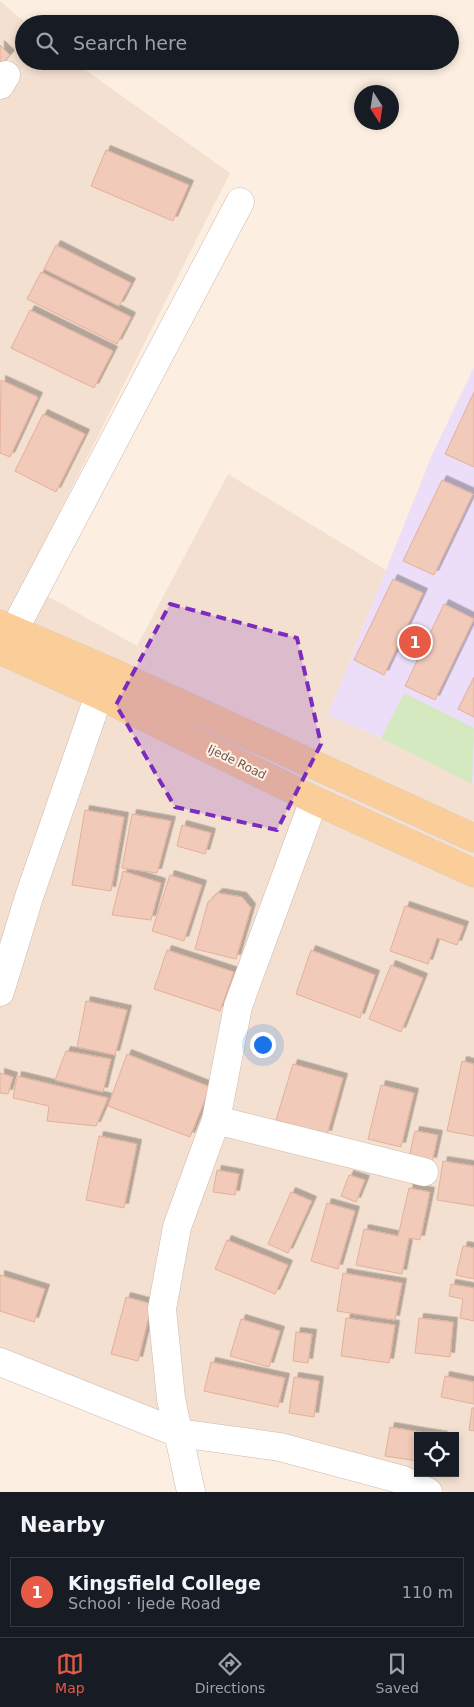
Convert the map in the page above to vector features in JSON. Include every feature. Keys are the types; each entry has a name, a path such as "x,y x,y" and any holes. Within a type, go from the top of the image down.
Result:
{"main road":[{"name":"Ijede Road","path":"4,635 99,695 314,800 474,873"},
{"path":"4,635 125,678 474,838"}],"street":[{"path":"4,635 240,202"},
{"path":"0,992 29,897 99,695"},
{"path":"191,1492 171,1399 162,1309 177,1227 216,1120 238,1006 314,800"},
{"path":"216,1120 424,1172"},
{"path":"0,1362 178,1433 280,1447 403,1480 428,1492"}],"highlighted area":[{"path":"170,604 297,638 321,744 277,830 175,807 116,705"}],"shaded area":[{"path":"0,1 16,15 15,70 86,70 230,173 24,583 137,646 228,474 386,570 328,715 381,738 474,784 474,1492 450,1492 197,1434 0,1356"},
{"path":"474,367 474,784 381,738 328,715 432,455"}],"green space":[{"path":"404,693 474,728 472,784 381,738"}],"building":[{"path":"0,45 10,55 0,66"},
{"path":"106,150 189,185 173,221 91,186"},
{"path":"56,245 131,283 119,306 44,269"},
{"path":"41,272 131,317 117,344 27,299"},
{"path":"30,310 113,351 94,388 11,348"},
{"path":"1,380 38,397 10,457 0,453"},
{"path":"474,392 474,467 445,454"},
{"path":"43,414 85,434 56,492 15,471"},
{"path":"442,480 473,494 434,575 403,561"},
{"path":"393,579 423,593 384,675 354,660"},
{"path":"444,604 474,619 435,700 405,686"},
{"path":"474,677 474,717 458,709"},
{"path":"85,810 124,817 111,891 72,885"},
{"path":"132,814 171,821 157,873 122,868"},
{"path":"182,825 211,833 205,854 177,846"},
{"path":"123,871 161,883 151,920 112,915"},
{"path":"170,875 202,885 184,941 152,931"},
{"path":"218,893 242,897 251,908 236,959 195,949 208,902"},
{"path":"405,906 464,926 457,945 437,938 428,964 390,951"},
{"path":"167,950 234,972 220,1011 154,989"},
{"path":"311,950 375,975 360,1018 296,994"},
{"path":"391,965 423,978 401,1032 369,1019"},
{"path":"86,1001 127,1010 115,1055 77,1047"},
{"path":"66,1051 111,1059 103,1092 55,1080"},
{"path":"127,1054 210,1087 190,1137 108,1106"},
{"path":"462,1061 474,1064 474,1136 447,1131"},
{"path":"293,1064 343,1078 327,1135 276,1120"},
{"path":"0,1073 13,1077 8,1094 0,1093"},
{"path":"17,1076 108,1098 96,1126 47,1121 49,1106 13,1098"},
{"path":"381,1085 414,1093 401,1147 368,1139"},
{"path":"415,1131 438,1135 432,1162 409,1157"},
{"path":"99,1136 137,1144 124,1208 86,1200"},
{"path":"443,1161 474,1166 474,1206 437,1200"},
{"path":"217,1170 239,1174 235,1195 213,1192"},
{"path":"349,1175 365,1180 356,1202 341,1196"},
{"path":"409,1188 430,1192 420,1240 409,1238 402,1274 356,1265 364,1229 398,1236"},
{"path":"291,1192 312,1201 288,1253 268,1244"},
{"path":"327,1203 355,1211 338,1269 311,1261"},
{"path":"227,1240 288,1265 275,1294 215,1269"},
{"path":"463,1246 474,1248 474,1279 456,1275"},
{"path":"343,1273 402,1283 395,1320 337,1311"},
{"path":"0,1275 45,1289 34,1322 0,1311"},
{"path":"451,1284 474,1288 474,1321 460,1318 463,1299 449,1296"},
{"path":"126,1297 152,1304 138,1361 111,1354"},
{"path":"346,1318 395,1325 389,1363 341,1356"},
{"path":"419,1318 453,1322 450,1357 415,1353"},
{"path":"241,1319 280,1331 269,1367 230,1356"},
{"path":"296,1332 312,1334 308,1363 293,1361"},
{"path":"211,1362 285,1378 278,1407 204,1391"},
{"path":"445,1376 474,1382 474,1404 441,1397"},
{"path":"294,1377 319,1381 314,1417 289,1413"},
{"path":"472,1408 474,1408 474,1431 469,1430"},
{"path":"390,1427 419,1432 414,1432 414,1460 385,1456"}],"place":[{"name":"Kingsfield College","path":"415,642"}]}
